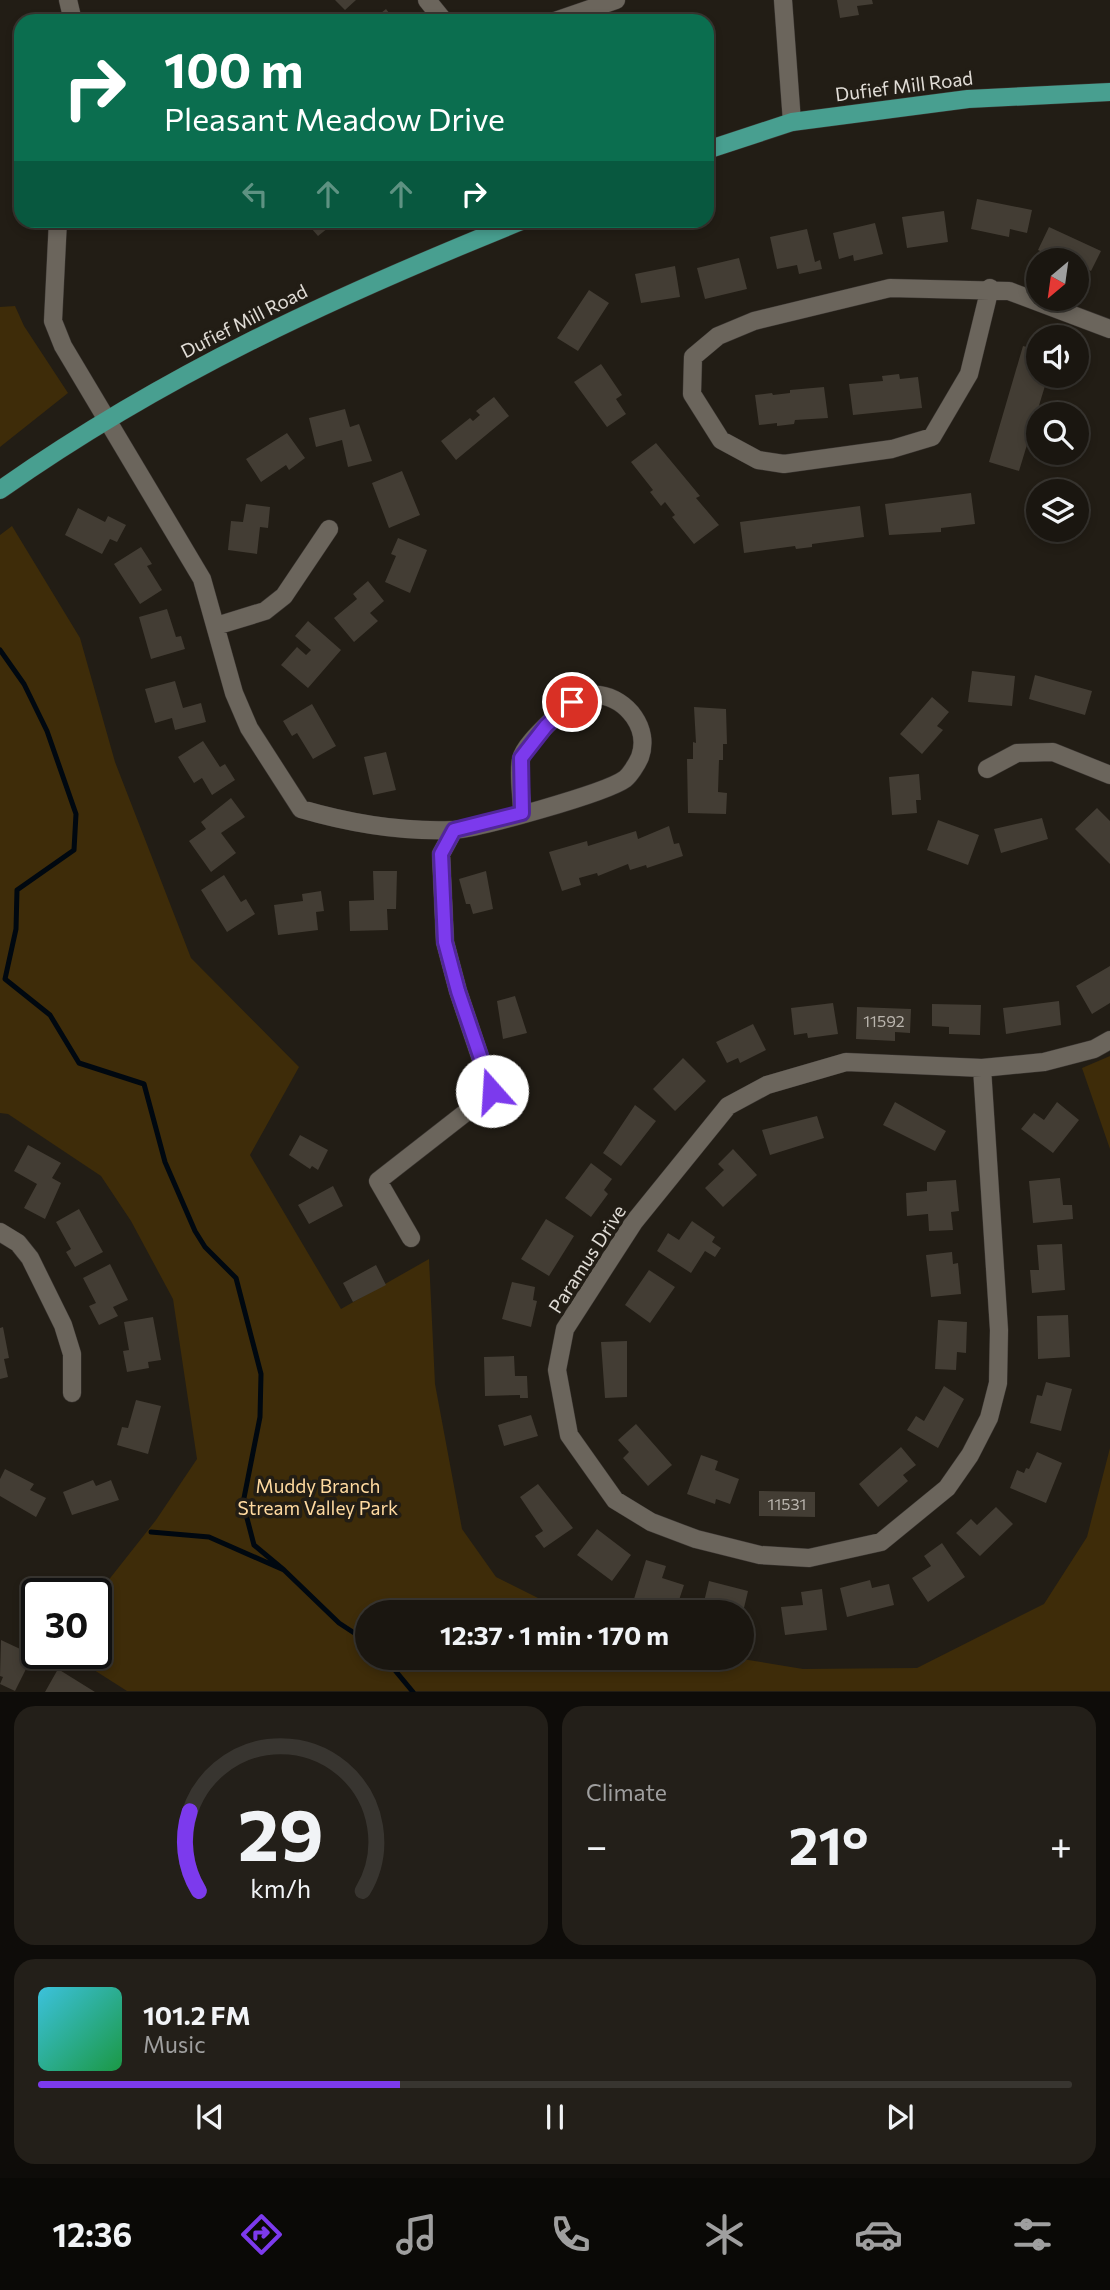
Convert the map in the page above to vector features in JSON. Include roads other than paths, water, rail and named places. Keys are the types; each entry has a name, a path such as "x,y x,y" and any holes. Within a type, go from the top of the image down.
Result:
{"main road":[{"name":"Dufief Mill Road","path":"714,148 792,122 968,99 1110,92"},
{"name":"Dufief Mill Road","path":"0,490 105,419 206,363 339,296 505,228"}],"street":[{"path":"427,0 438,14"},
{"path":"575,14 616,0"},
{"path":"783,0 792,122"},
{"path":"58,228 53,321 63,346 202,579 234,693 248,728 301,809 347,822 454,830 522,813 603,791 627,778 640,757 642,737 637,719 619,703 598,695 572,702 546,726 521,758 522,813"},
{"path":"990,288 969,374 932,437 892,449 784,464 758,460 721,440 692,394 693,357 718,336 754,321 890,288 990,288 1009,291 1110,329"},
{"path":"216,626 265,611 284,596 329,529"},
{"path":"987,769 1017,753 1053,752 1110,775"},
{"path":"411,1238 378,1181 492,1091 458,991 445,942 441,854 454,830"},
{"name":"Paramus Drive","path":"982,1068 999,1330 998,1383 989,1418 970,1455 947,1488 881,1542 809,1558 760,1555 696,1539 651,1522 615,1500 569,1435 557,1370 565,1329 634,1222 728,1105 767,1085 846,1062 982,1068 1044,1062 1094,1049 1110,1040"},
{"path":"0,1232 18,1243 30,1258 63,1325 72,1354 72,1393"}],"waterway":[{"path":"0,650 24,684 47,731 76,814 74,850 17,890 16,929 5,979 50,1015 79,1063 144,1084 165,1162 195,1231 205,1247 236,1278 261,1374 260,1417 243,1503 254,1545 284,1570"},
{"path":"151,1532 209,1537 284,1570 339,1623 355,1633"},
{"path":"395,1670 413,1692"}],"park label":[{"name":"Muddy Branch Stream Valley Park","path":"318,1497"}]}
